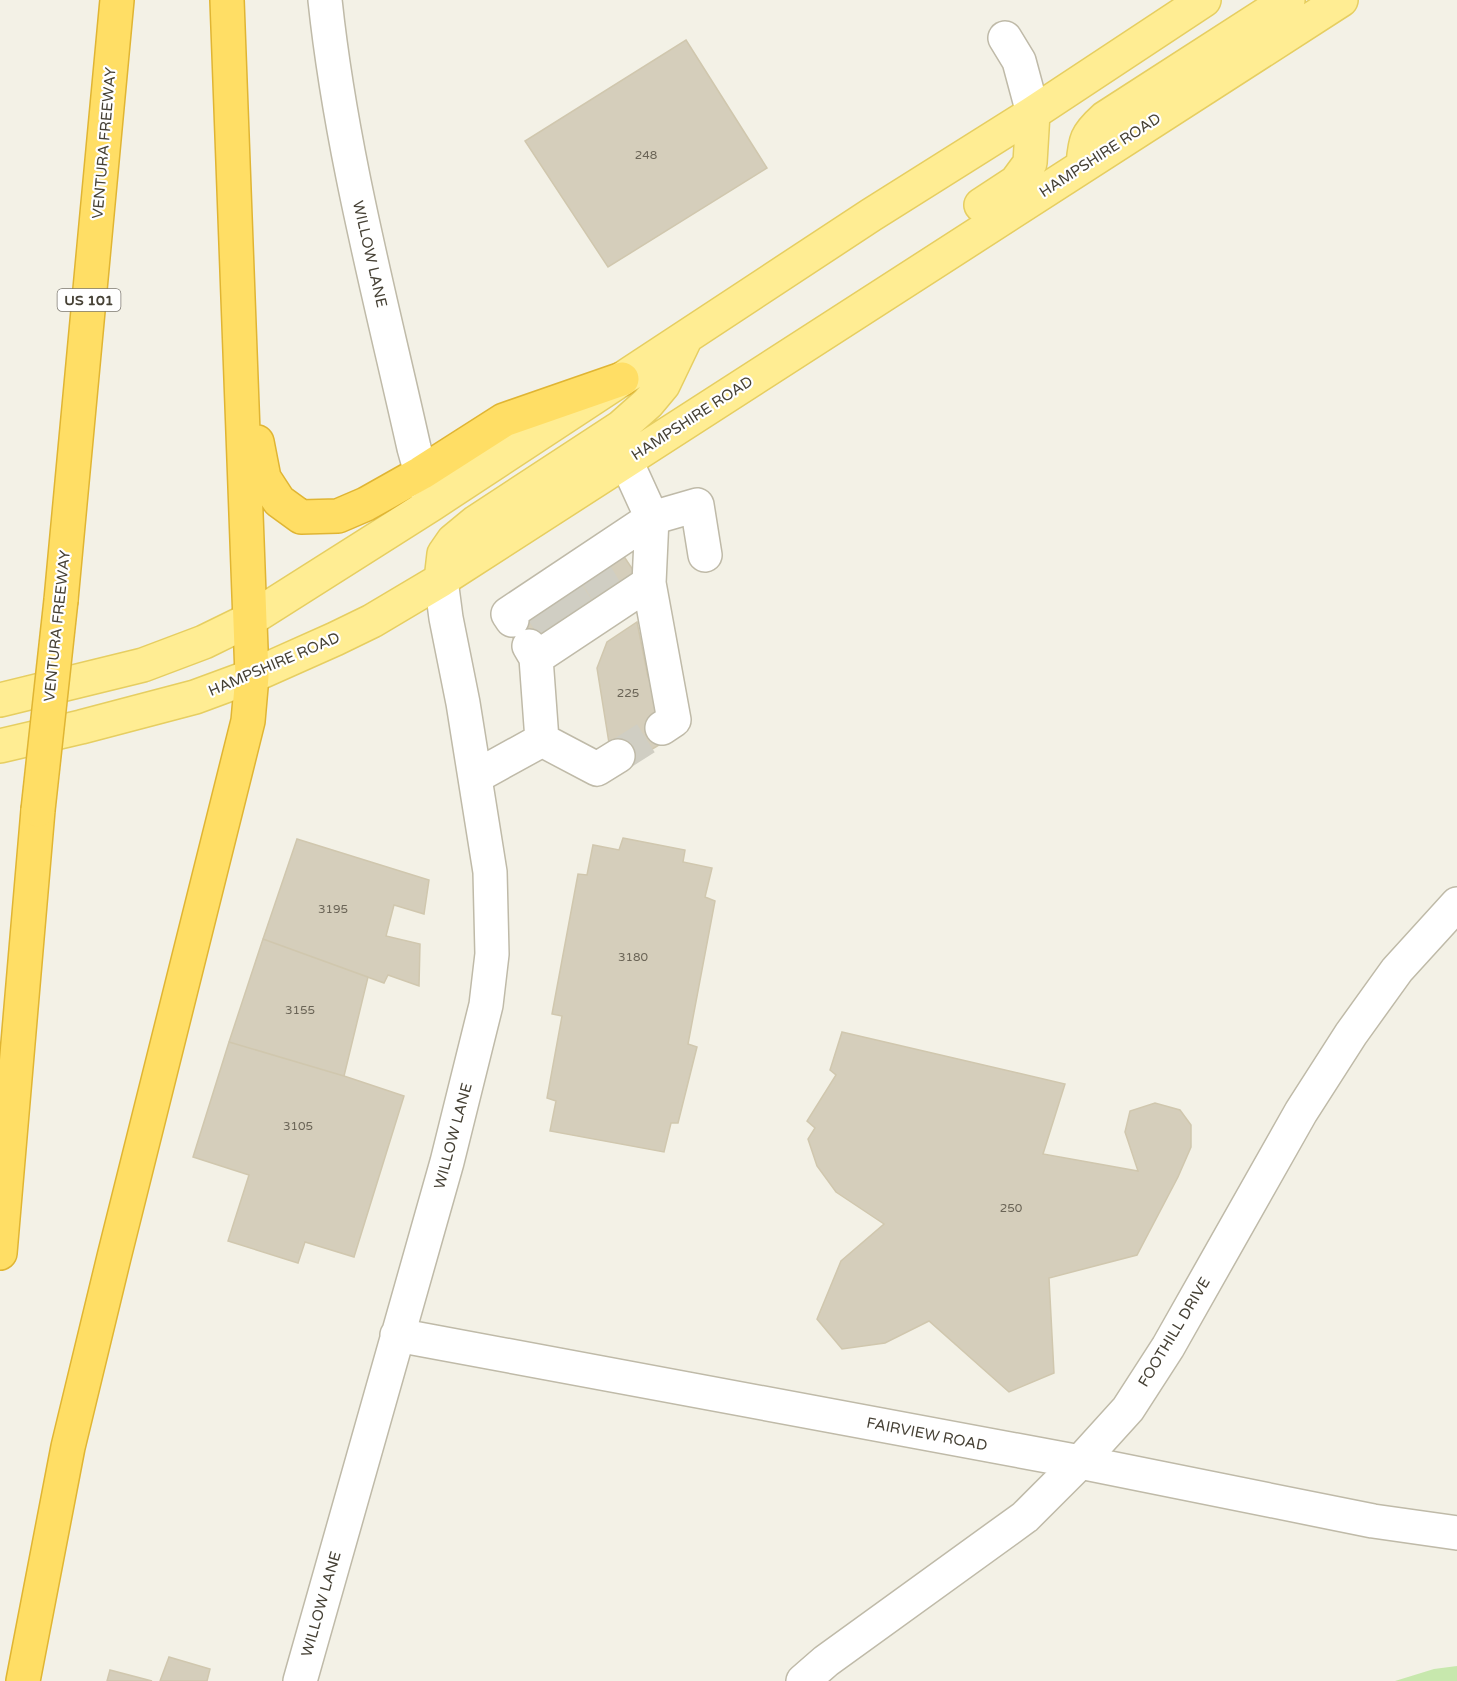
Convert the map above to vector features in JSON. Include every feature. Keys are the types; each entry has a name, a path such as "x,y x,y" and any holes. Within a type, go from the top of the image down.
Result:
{"highway":[{"name":"VENTURA FREEWAY","path":"0,1253 38,810 117,0"},
{"path":"23,1681 68,1448 116,1245 246,728 252,676 227,0"},
{"path":"242,398 256,437 264,478 279,501 301,517 338,516 366,504 420,473 504,420 622,379"}],"main road":[{"path":"0,700 144,665 204,642 249,620 432,504 871,215 1033,113 1204,0"},
{"path":"1083,165 1084,145 1091,131 1105,118 1287,0"},
{"name":"HAMPSHIRE ROAD","path":"0,746 195,697 252,676 372,621 441,580 1341,0"},
{"path":"800,349 883,268 1016,182 1030,163 1033,113"},
{"path":"441,580 444,554 453,541 476,522 621,427 648,403 663,385 687,336"}],"street":[{"name":"WILLOW LANE","path":"325,0 330,48 355,185 420,473 432,504"},
{"path":"1005,38 1019,61 1033,113"},
{"path":"626,461 652,518 650,583 674,720 662,728"},
{"path":"550,618 601,582 652,518 697,505 705,555"},
{"name":"WILLOW LANE","path":"300,1681 447,1162 486,1005 492,954 490,872 441,580"},
{"path":"550,618 601,582 650,583"},
{"path":"542,740 550,618"},
{"path":"475,777 542,740"},
{"path":"542,740 597,769 618,756"},
{"name":"FOOTHILL DRIVE","path":"803,1681 826,1661 1025,1517 1080,1462 1128,1409 1168,1347 1301,1112 1351,1034 1398,970 1457,904"},
{"name":"FAIRVIEW ROAD","path":"397,1335 1080,1462 1373,1521 1457,1533"}],"green space":[{"path":"1457,1666 1457,1681 1395,1681 1434,1669"}],"building":[{"path":"686,40 767,168 608,267 525,141"},
{"path":"621,552 637,576 521,651 505,625"},
{"path":"637,622 648,677 653,677 659,709 669,739 626,765 609,743 597,668 607,642"},
{"path":"623,838 685,850 683,862 712,868 705,897 715,901 688,1044 697,1047 678,1123 671,1123 664,1152 550,1131 556,1101 547,1098 562,1016 552,1014 578,874 587,875 593,845 619,850"},
{"path":"297,839 429,880 424,914 394,905 386,936 420,944 419,986 388,975 384,983 263,939"},
{"path":"263,939 368,977 344,1076 229,1042"},
{"path":"842,1032 1065,1084 1043,1154 1138,1171 1125,1132 1130,1111 1155,1103 1180,1110 1191,1125 1191,1147 1137,1255 1049,1278 1054,1373 1009,1392 929,1321 885,1343 842,1349 817,1319 841,1261 884,1224 836,1192 817,1166 808,1139 815,1128 807,1121 836,1075 830,1070"},
{"path":"229,1042 404,1096 354,1257 305,1242 298,1263 228,1241 249,1175 193,1157"},
{"path":"169,1657 210,1669 207,1681 160,1681"},
{"path":"110,1670 152,1681 107,1681"}],"tunnel":[{"path":"593,569 608,594"},
{"path":"564,588 580,612"},
{"path":"538,604 554,630"},
{"path":"618,756 662,728"}]}
